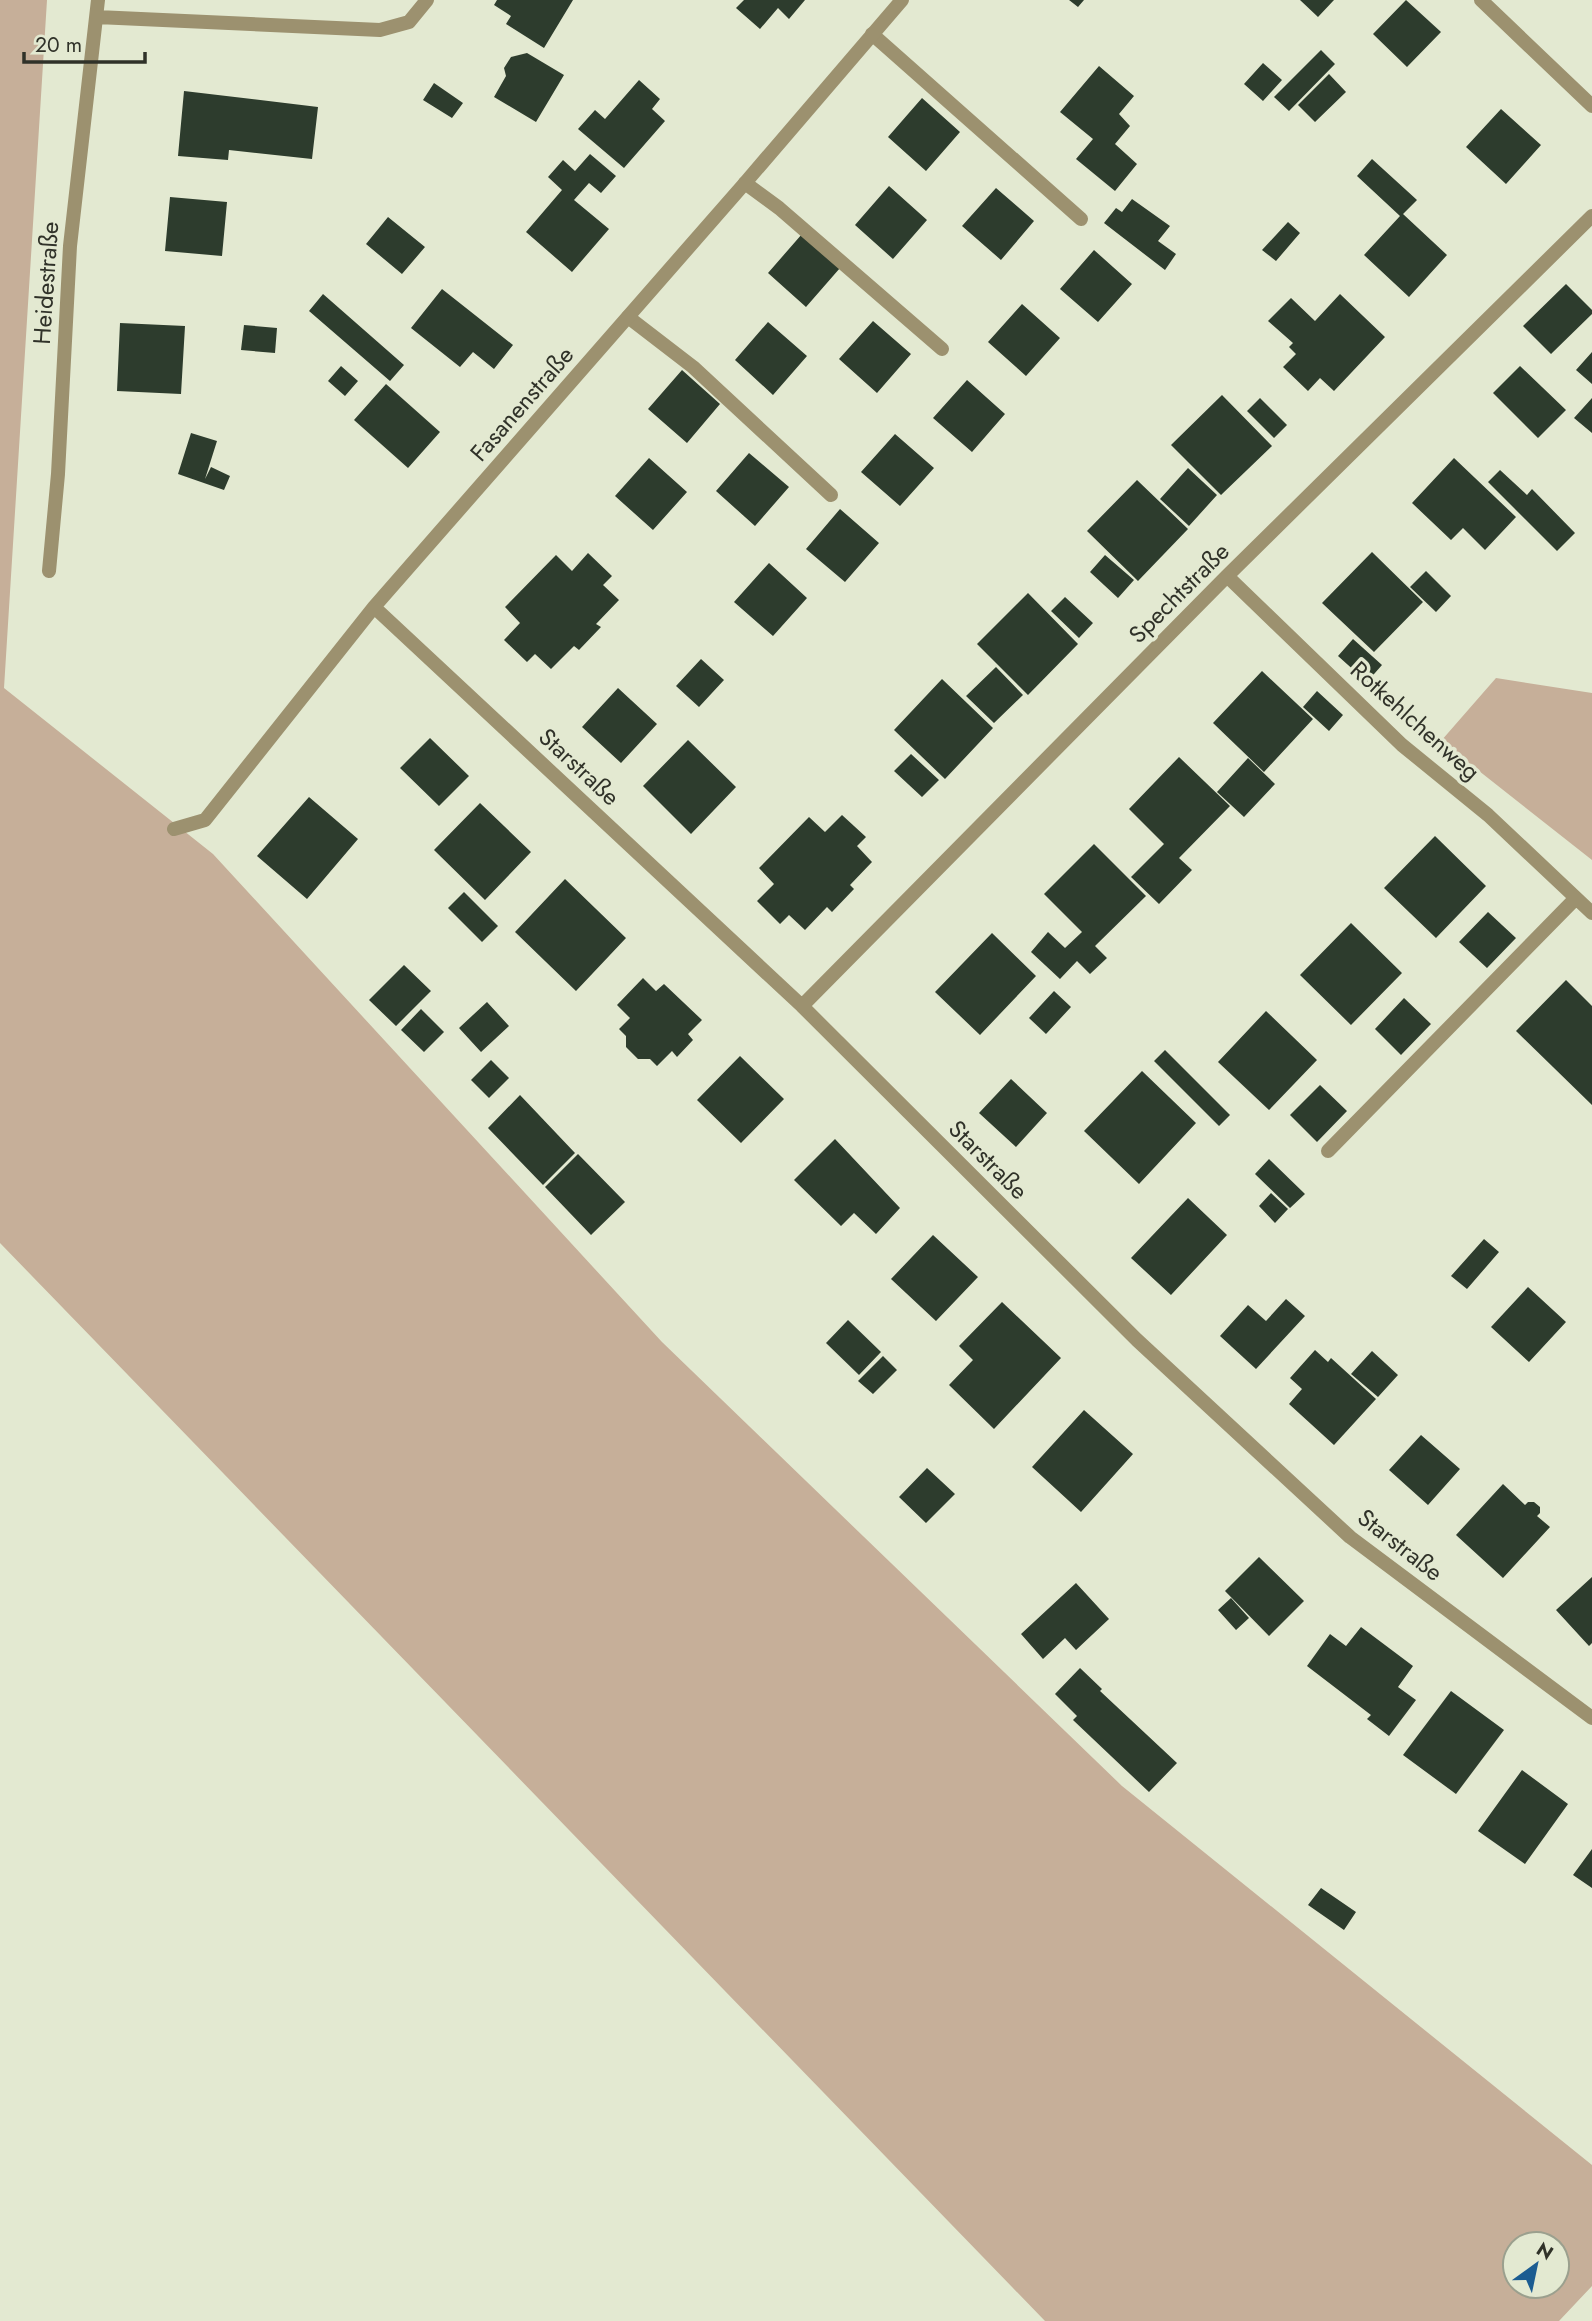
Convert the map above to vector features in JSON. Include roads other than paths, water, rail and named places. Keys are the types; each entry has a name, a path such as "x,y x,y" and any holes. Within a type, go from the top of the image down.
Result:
{"street":[{"name":"Heidestraße","path":"49,570 59,461 70,246 98,0"},
{"path":"97,17 380,30 409,22 427,0"},
{"name":"Fasanenstraße","path":"174,829 205,820 374,607 902,0"},
{"path":"1480,0 1592,106"},
{"path":"872,34 1081,219"},
{"path":"745,183 779,208 942,349"},
{"name":"Spechtstraße","path":"802,1006 1227,576 1592,215"},
{"path":"628,317 692,367 831,495"},
{"name":"Rotkehlchenweg","path":"1227,576 1402,746 1488,815 1592,913"},
{"name":"Starstraße","path":"374,607 802,1006 1137,1340 1350,1537 1592,1718"},
{"path":"1328,1151 1576,898"}]}
